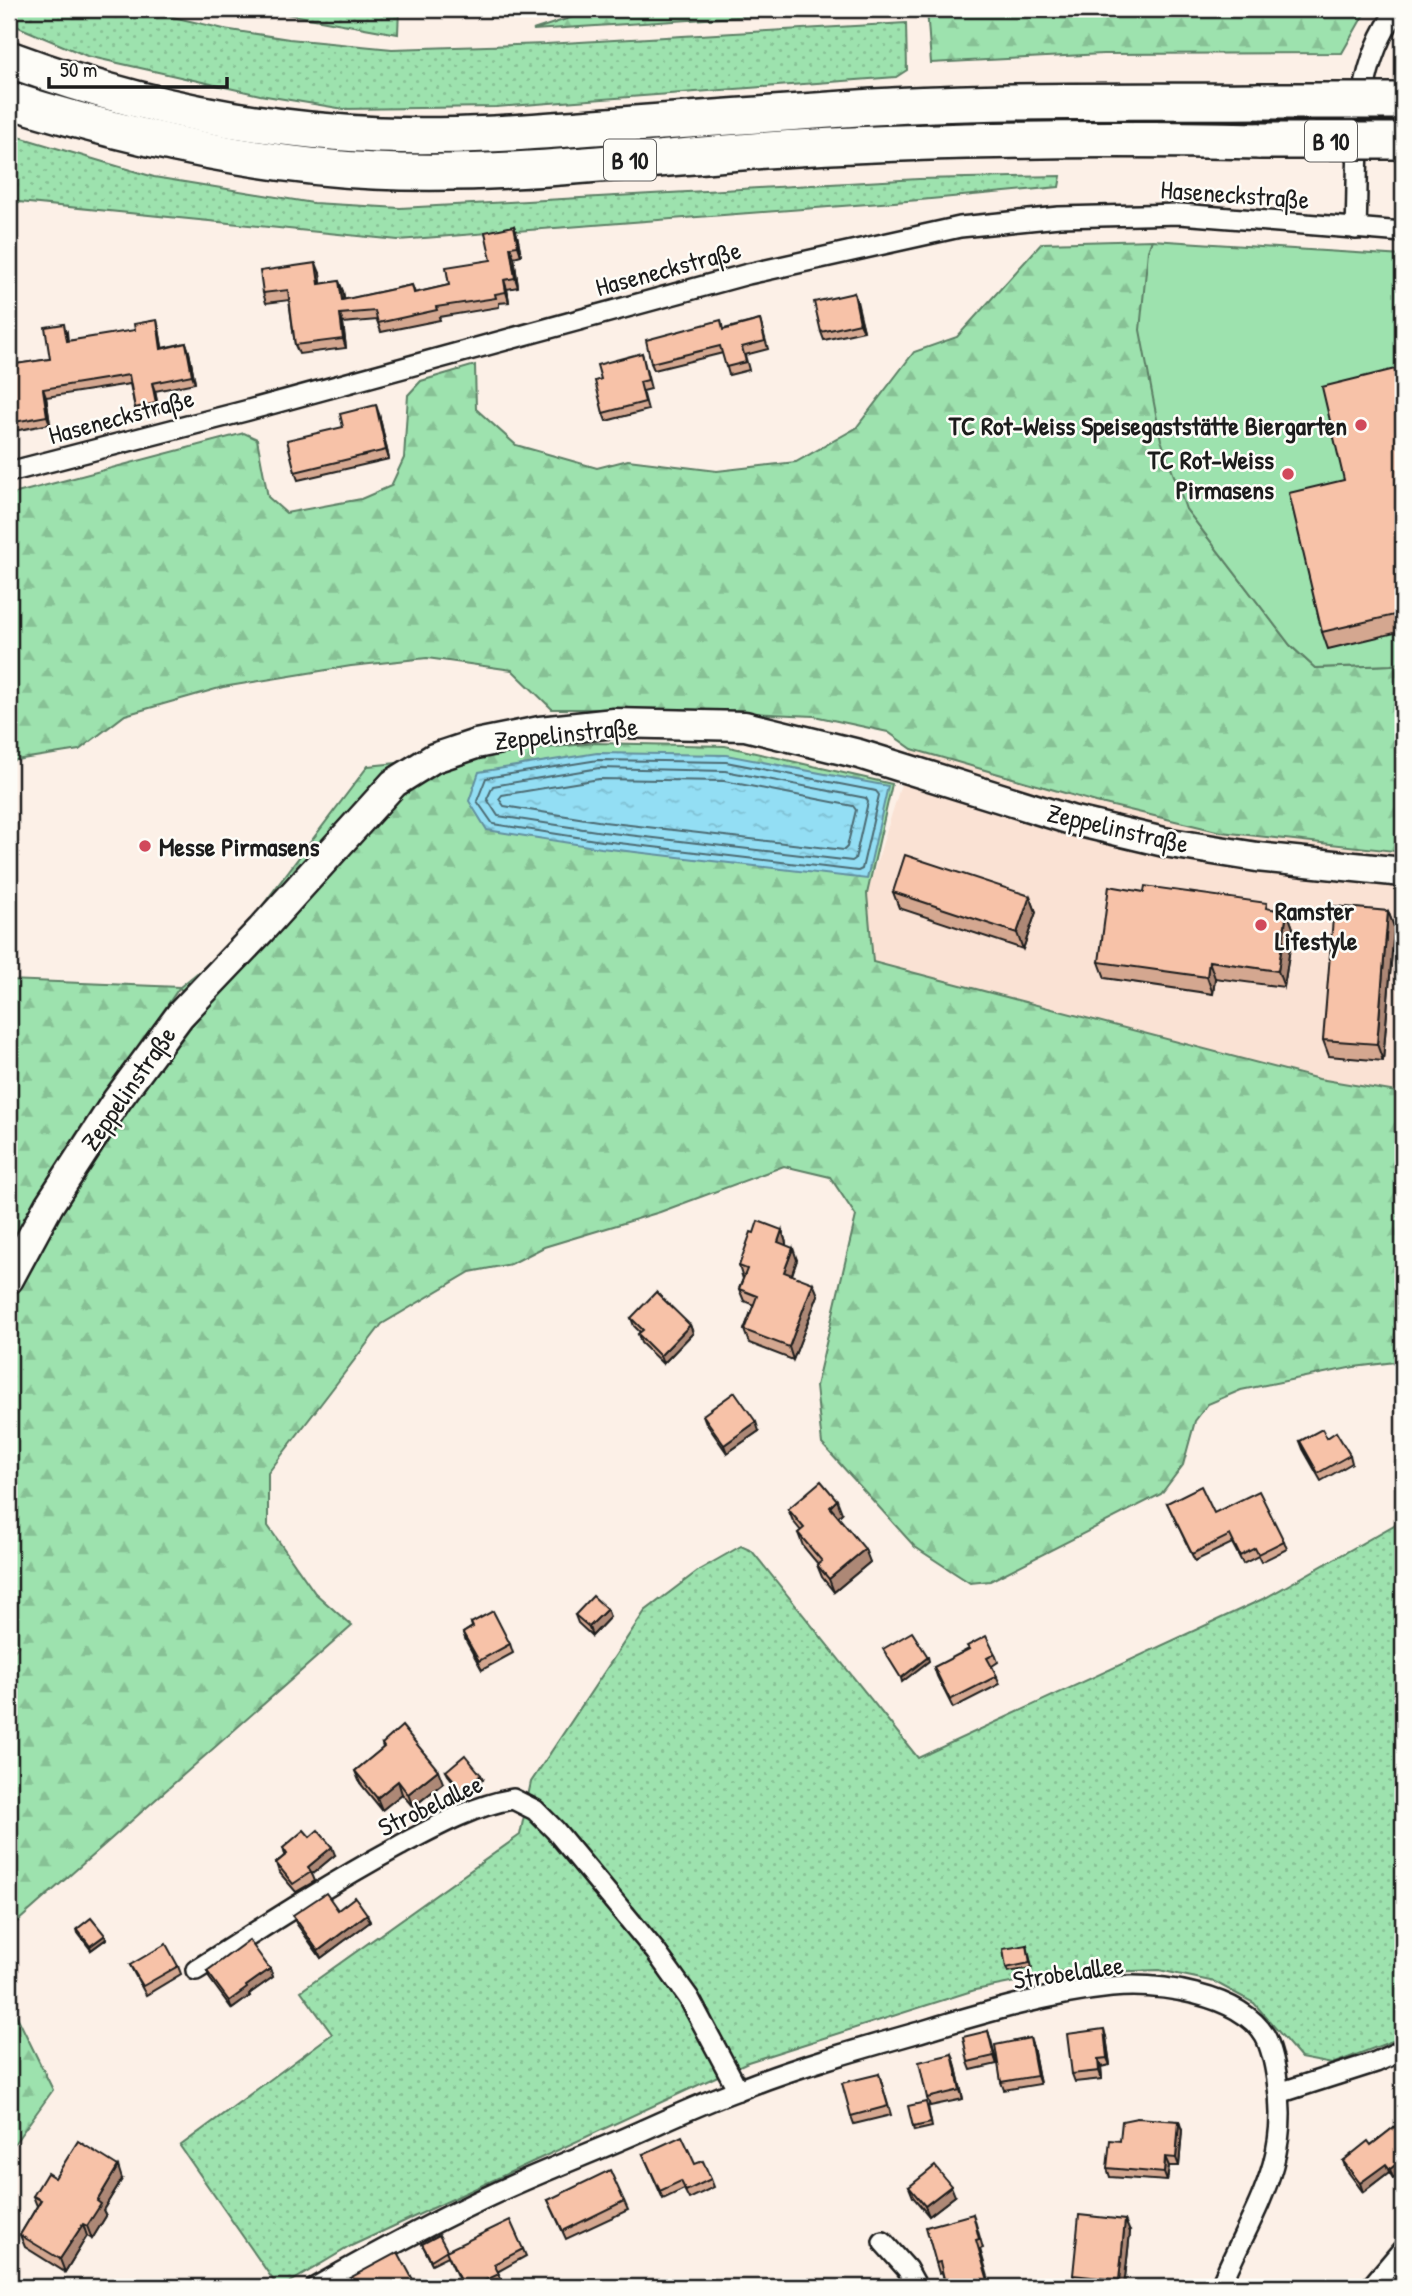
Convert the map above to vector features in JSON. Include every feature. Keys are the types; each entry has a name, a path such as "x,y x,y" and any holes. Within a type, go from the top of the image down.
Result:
{"highway":[{"name":"B 10","path":"9,59 49,74 132,98 216,117 299,130 381,135 491,135 771,113 943,103 1403,101"},
{"name":"B 10","path":"9,100 128,134 213,153 376,171 492,171 910,142 1117,139 1403,141"}],"street":[{"path":"1356,229 1360,110 1369,68 1384,27 1398,9"},
{"name":"Haseneckstraße","path":"9,472 748,274 960,227 1059,217 1180,214 1403,232"},
{"name":"Zeppelinstraße","path":"9,1279 49,1205 117,1100 180,1015 394,783 434,758 476,744 540,731 614,723 745,726 859,754 1071,820 1164,842 1257,857 1403,872"},
{"name":"Strobelallee","path":"196,1970 338,1879 479,1807 513,1798 536,1810 555,1830 656,1952 689,1998 738,2090"},
{"name":"Strobelallee","path":"316,2287 499,2192 738,2090 824,2059 998,2008 1047,1997 1115,1987 1194,1993 1225,2003 1250,2019 1265,2037 1274,2062 1280,2124 1275,2160 1261,2202 1220,2287"},
{"path":"1279,2093 1376,2063 1403,2050"},
{"path":"883,2242 907,2269 917,2287"},
{"path":"1371,2287 1403,2249"}],"shaded area":[{"path":"912,749 1096,802 1221,832 1403,852 1403,1093 1319,1079 873,962 867,894"}],"green space":[{"path":"9,9 139,9 224,29 289,39 392,49 546,44 906,23 907,70 896,77 496,107 344,109 260,95 87,56 9,23"},
{"path":"259,9 399,9 398,34"},
{"path":"597,9 927,9 785,14 533,30"},
{"path":"927,9 1367,9 1342,53 1103,54 931,63"},
{"path":"9,134 154,177 313,203 400,208 919,179 1061,176 1059,187 398,240 9,201"},
{"path":"1152,240 1148,252 1186,509 1290,645 1315,668 1391,665 1403,662 1403,852 1221,832 1096,802 912,749 888,732 814,716 663,709 552,709 512,670 427,658 351,666 223,687 125,715 79,750 9,761 9,495 244,433 257,439 268,497 286,513 361,499 391,486 404,458 408,395 421,381 475,365 476,409 516,445 597,468 628,460 717,471 796,462 856,428 914,352 957,337 1042,243"},
{"name":"TC Rot-Weiss Pirmasens","path":"1152,240 1403,256 1403,662 1391,665 1315,668 1290,645 1186,509 1161,440 1140,330 1148,251"},
{"path":"595,743 725,746 892,784 867,894 873,962 1319,1079 1403,1093 1403,1361 1354,1367 1241,1390 1208,1404 1195,1421 1183,1465 1161,1494 990,1581 970,1583 915,1547 822,1444 816,1386 856,1216 830,1177 784,1166 660,1212 544,1247 511,1264 470,1272 382,1324 268,1473 268,1526 315,1593 352,1626 9,1929 9,1658 18,1646 9,1641 9,1296 100,1147 205,1008 179,988 63,1159 9,1250 9,980 180,987 217,957 253,918 368,766"},
{"path":"1403,1520 1403,2037 1332,2064 1301,2058 1254,2003 1215,1982 1159,1970 1057,1974 975,1990 748,2062 351,2246 282,2287 278,2287 180,2146 332,2034 301,1991 520,1835 531,1782 645,1611 699,1570 741,1546 752,1551 918,1758 1267,1597"},
{"path":"9,2000 53,2090 9,2151"}],"water":[{"path":"597,753 726,755 888,786 867,879 601,848 487,830 469,801 479,772"}],"building":[{"path":"514,226 518,246 510,247 515,278 504,280 506,292 495,294 496,298 436,307 437,310 378,323 375,311 340,314 343,339 295,345 288,290 263,293 260,271 316,263 319,284 339,281 342,300 412,285 414,293 449,285 446,267 491,260 485,232"},
{"path":"854,293 860,323 821,332 814,302"},
{"path":"157,320 161,349 186,343 192,375 152,383 156,403 135,408 129,375 43,389 47,416 9,423 9,365 50,359 45,327 64,324 67,341 135,330 134,324"},
{"path":"721,320 723,330 760,320 765,341 742,347 746,362 726,367 720,346 651,363 646,340"},
{"path":"642,353 648,380 640,382 645,402 603,413 595,381 601,379 597,365"},
{"path":"1395,369 1403,404 1403,613 1322,632 1289,493 1344,480 1322,387"},
{"path":"376,405 386,450 295,472 287,440 343,427 340,414"},
{"path":"905,855 1030,896 1017,933 893,892"},
{"path":"1109,886 1144,892 1145,886 1267,903 1266,908 1287,912 1278,971 1209,961 1207,977 1099,962"},
{"path":"1334,906 1388,911 1377,1044 1323,1040"},
{"path":"758,1221 782,1230 778,1242 793,1248 784,1272 813,1283 789,1347 744,1330 757,1296 739,1289 747,1269 739,1266 751,1232 754,1233"},
{"path":"656,1292 690,1325 660,1356 638,1334 643,1330 631,1318"},
{"path":"735,1392 756,1422 724,1445 703,1415"},
{"path":"1322,1429 1327,1438 1336,1432 1350,1455 1318,1473 1300,1441"},
{"path":"821,1481 837,1500 830,1507 865,1549 829,1579 817,1565 822,1561 798,1533 804,1528 788,1509"},
{"path":"1201,1486 1214,1513 1259,1491 1284,1541 1258,1554 1255,1548 1240,1556 1230,1535 1192,1554 1167,1503"},
{"path":"593,1596 607,1609 589,1627 575,1615"},
{"path":"493,1611 510,1644 479,1661 463,1633 473,1627 471,1623"},
{"path":"912,1632 928,1657 901,1678 883,1649"},
{"path":"986,1636 995,1654 987,1658 997,1676 950,1700 934,1667 969,1649 967,1646"},
{"path":"402,1726 438,1770 408,1794 398,1781 377,1798 355,1771 384,1747 382,1744"},
{"path":"465,1755 481,1775 462,1790 446,1771"},
{"path":"304,1830 310,1837 318,1830 332,1847 308,1867 311,1872 293,1884 276,1863 287,1854 283,1848"},
{"path":"326,1893 338,1910 355,1897 367,1914 318,1951 293,1915"},
{"path":"91,1918 105,1935 90,1946 77,1929"},
{"path":"249,1940 270,1969 229,2001 207,1971"},
{"path":"166,1944 178,1966 143,1986 130,1965"},
{"path":"1027,1945 1030,1963 1006,1968 1003,1949"},
{"path":"1104,2029 1107,2058 1098,2059 1099,2071 1072,2074 1067,2034"},
{"path":"988,2031 994,2056 968,2062 963,2037"},
{"path":"1030,2038 1037,2076 1001,2082 995,2045"},
{"path":"952,2054 960,2090 927,2098 919,2062"},
{"path":"879,2074 888,2106 851,2116 842,2083"},
{"path":"926,2102 931,2123 913,2127 908,2106"},
{"path":"1137,2118 1179,2121 1176,2158 1165,2157 1164,2173 1107,2168 1110,2140 1120,2141 1122,2121"},
{"path":"1403,2120 1403,2159 1390,2169 1386,2164 1360,2183 1343,2161 1368,2141 1371,2145"},
{"path":"682,2136 695,2164 703,2161 711,2179 686,2191 681,2181 660,2191 643,2154"},
{"path":"78,2141 118,2166 97,2201 101,2204 87,2226 83,2224 60,2259 20,2235 41,2200 33,2196 47,2173 55,2178"},
{"path":"935,2166 951,2186 925,2206 909,2187"},
{"path":"610,2170 624,2201 563,2231 548,2200"},
{"path":"973,2214 979,2239 976,2240 990,2287 946,2287 940,2262 936,2263 926,2227"},
{"path":"1079,2215 1125,2220 1119,2280 1073,2275"},
{"path":"510,2220 523,2249 494,2264 499,2274 471,2287 463,2287 446,2251"},
{"path":"439,2235 447,2250 431,2260 422,2244"},
{"path":"398,2252 417,2287 348,2287 344,2281"},
{"path":"1403,2277 1403,2287 1395,2286"}],"place":[{"name":"TC Rot-Weiss Speisegaststätte Biergarten","path":"1361,425"},
{"name":"TC Rot-Weiss Pirmasens","path":"1288,474"},
{"name":"Messe Pirmasens","path":"145,846"},
{"name":"Ramster Lifestyle","path":"1261,925"}]}
